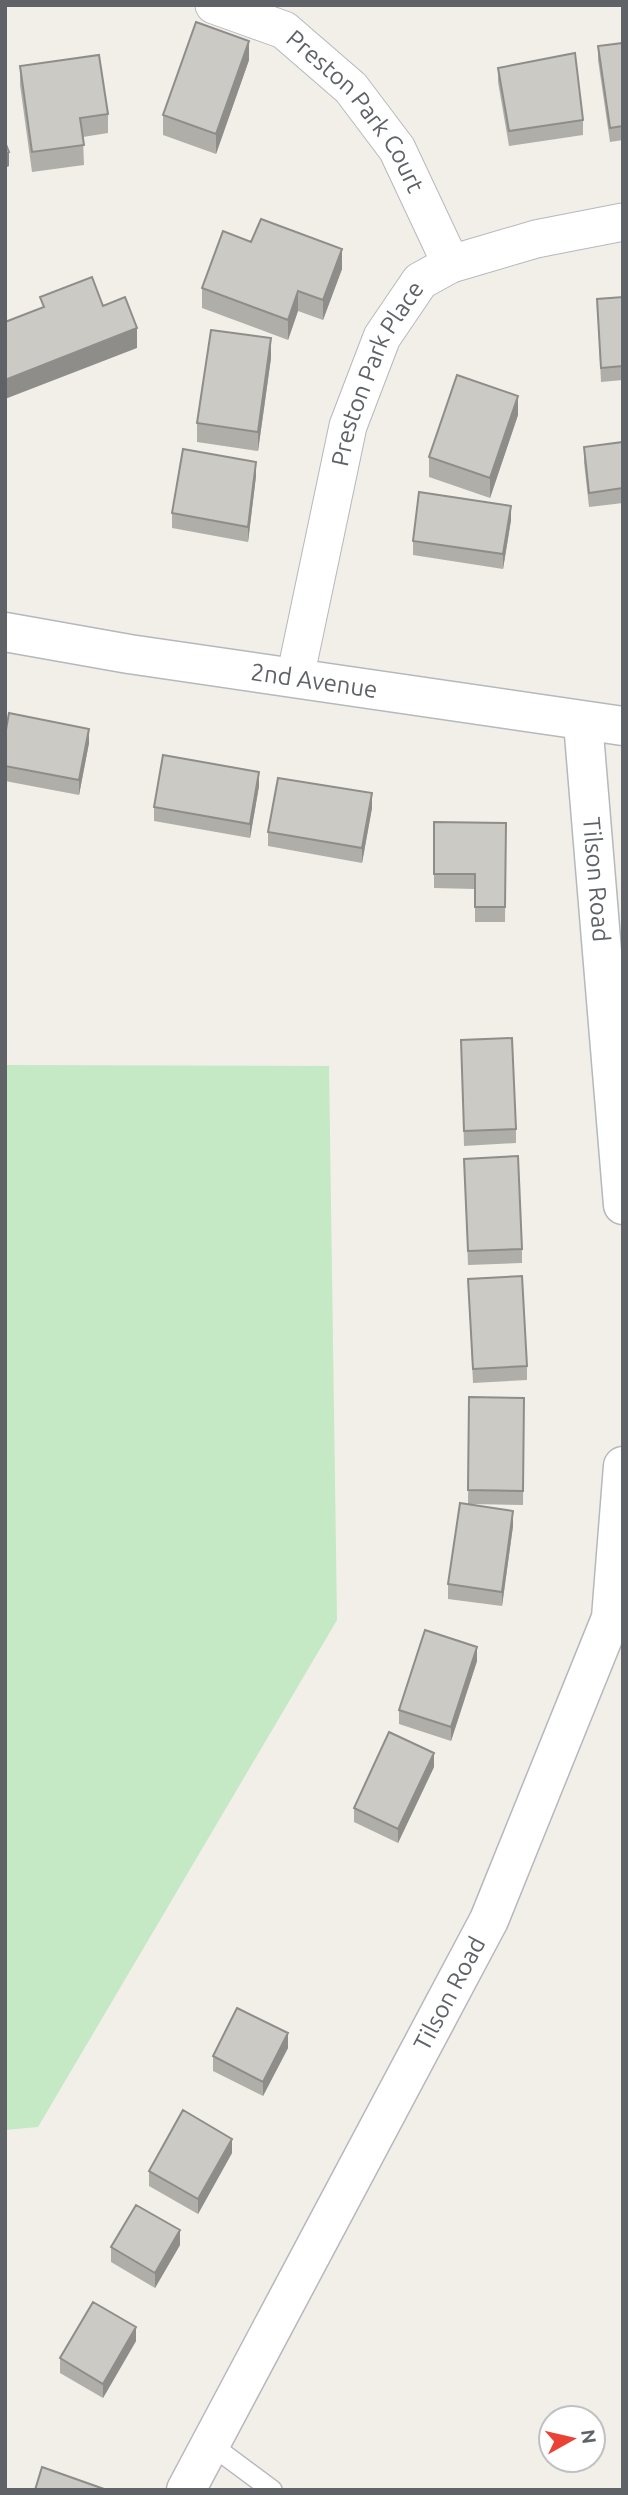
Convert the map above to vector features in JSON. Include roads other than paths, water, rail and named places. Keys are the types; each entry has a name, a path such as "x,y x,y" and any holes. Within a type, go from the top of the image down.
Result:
{"street":[{"name":"Preston Park Court","path":"215,5 284,30 351,88 397,149 451,264"},
{"name":"Preston Park Place","path":"295,678 348,426 382,337 420,281 451,264 536,239 623,222"},
{"name":"2nd Avenue","path":"5,632 623,726"},
{"name":"Tilson Road","path":"583,722 623,1205"},
{"name":"Tilson Road","path":"186,2490 489,1920 611,1618 623,1465"}],"lane":[{"path":"210,2444 272,2490"}]}
